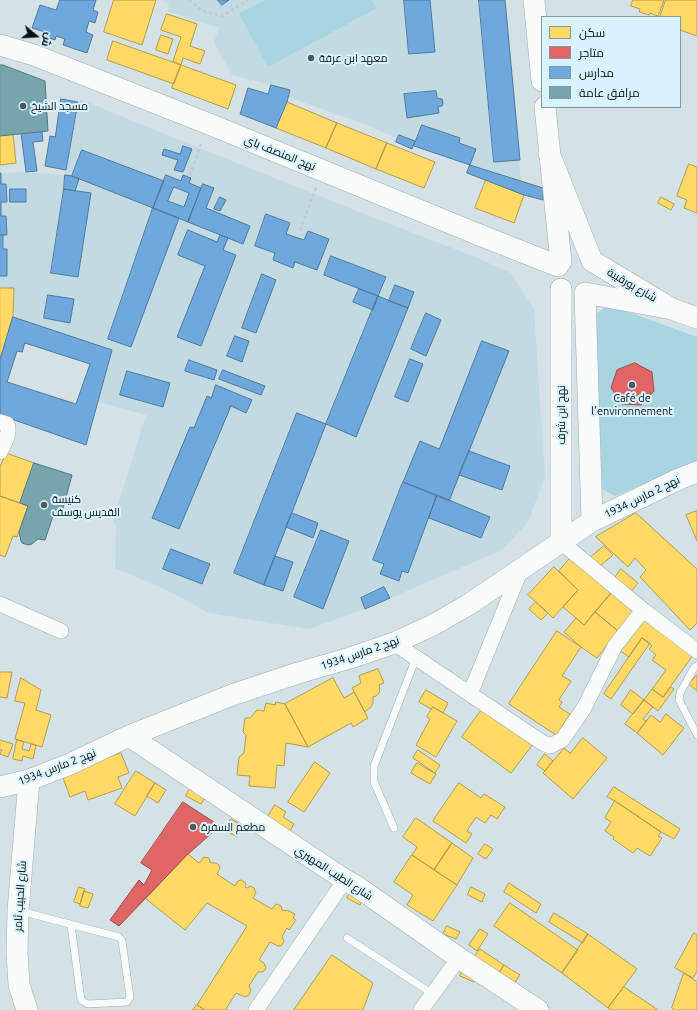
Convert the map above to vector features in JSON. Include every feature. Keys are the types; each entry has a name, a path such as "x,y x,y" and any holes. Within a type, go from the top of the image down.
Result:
{"street":[{"path":"534,0 541,71"},
{"name":"نهج المنصف باي","path":"0,45 34,55 209,124 482,236 559,264"},
{"path":"545,108 549,154 559,264 556,277 557,283 566,293 573,295 585,294 585,292 594,286 596,280 596,268 549,154"},
{"path":"559,264 564,258 576,254 583,255 592,261"},
{"name":"شارع بورقيبة","path":"592,261 672,308 697,318"},
{"name":"نهج ابن شرف","path":"561,289 561,542"},
{"path":"585,292 592,521"},
{"name":"شارع بورقيبة","path":"585,292 672,308"},
{"path":"0,422 7,424 9,428 0,452"},
{"name":"نهج 2 مارس 1934","path":"0,787 29,780 70,764 129,736 232,694 394,643 433,625 468,605 592,521 679,479 697,472"},
{"path":"561,542 643,610 697,651"},
{"path":"470,694 521,570"},
{"path":"0,604 61,631"},
{"path":"394,643 543,743 550,746 562,740 584,708 615,646 643,610"},
{"name":"شارع الطيب المهيري","path":"129,736 356,886 459,958 538,1010"},
{"name":"شارع الحبيب ثامر","path":"27,1010 16,985 18,911 29,780"},
{"path":"256,1010 345,880"},
{"path":"421,1010 459,958"}],"lane":[{"path":"394,828 374,782 374,766 416,658"},
{"path":"697,666 694,668 680,693 679,700 697,735"},
{"path":"18,911 119,937 122,941 130,1000 127,1002 88,1004 81,1000 71,925"},
{"path":"347,938 433,994"}],"path":[{"path":"190,0 203,11 222,16 248,0"},
{"path":"190,175 209,124"},
{"path":"300,230 323,171"}],"shaded area":[{"path":"161,0 505,0 521,181 414,146 367,125 288,97 290,90 232,75 214,42 219,28 167,11 169,4"},
{"path":"265,0 372,0 377,8 268,67 239,14"},
{"path":"80,99 199,148 478,258 511,273 534,309 545,477 528,522 502,550 365,609 309,629 208,613 173,593 115,568 116,527 113,520 146,415 98,402 112,350 13,317 14,288 0,288 0,173 26,172 65,175"},
{"path":"609,305 697,337 697,461 615,496 602,489 596,314"}],"building: سكن":[{"path":"114,0 156,0 142,45 104,32"},
{"path":"633,0 664,0 658,16 650,13 649,15 639,12 640,9 631,6"},
{"path":"666,0 697,0 697,36 681,30 681,16 660,16"},
{"path":"167,14 197,24 190,46 205,51 200,64 183,58 181,65 173,61 181,37 161,30"},
{"path":"161,35 173,39 168,54 156,50"},
{"path":"113,41 181,65 174,84 107,60"},
{"path":"181,65 236,85 228,109 172,88"},
{"path":"287,102 337,123 326,148 276,128"},
{"path":"337,123 387,143 376,169 326,148"},
{"path":"13,134 16,163 0,165 0,136"},
{"path":"387,143 435,162 424,188 376,169"},
{"path":"689,164 697,167 697,213 684,208 687,200 677,196"},
{"path":"486,180 524,195 514,223 475,208"},
{"path":"661,197 674,204 671,210 658,203"},
{"path":"0,288 14,288 13,317 0,360"},
{"path":"6,453 34,463 20,503 0,496 0,468"},
{"path":"0,496 28,506 17,537 13,536 5,557 0,555"},
{"path":"697,511 697,541 686,515"},
{"path":"636,513 697,569 697,623 690,630 640,577 646,570 635,558 628,567 596,537"},
{"path":"604,546 613,555 600,566 591,557"},
{"path":"573,555 613,591 584,625 563,607 578,590 559,571"},
{"path":"554,567 578,590 553,618 528,595"},
{"path":"621,569 638,583 631,592 614,579"},
{"path":"613,591 637,609 618,631 595,612"},
{"path":"536,602 548,613 541,620 529,609"},
{"path":"595,612 618,631 597,658 581,647 564,632 576,618 584,625"},
{"path":"642,619 693,655 663,697 652,689 666,670 652,660 656,655 649,649 652,646 642,638 629,657 619,650"},
{"path":"557,631 581,647 562,676 571,681 559,700 562,702 559,707 570,714 556,735 509,704"},
{"path":"642,638 650,643 611,699 604,694"},
{"path":"378,669 384,683 379,685 379,693 373,697 371,707 365,712 352,688 361,683 359,676"},
{"path":"0,672 12,672 7,698 0,697"},
{"path":"697,675 697,691 689,684"},
{"path":"21,678 41,690 36,710 51,715 42,747 15,739 25,703 15,701"},
{"path":"333,678 344,698 354,692 368,718 353,727 351,723 308,747 285,704"},
{"path":"671,687 674,689 658,711 644,700 652,689 663,697"},
{"path":"426,690 448,703 443,713 433,707 431,709 419,702"},
{"path":"631,690 644,700 633,714 621,705"},
{"path":"644,700 653,707 643,719 646,721 637,733 625,724"},
{"path":"276,702 285,704 308,747 286,743 284,766 277,765 275,788 249,786 250,776 237,775 239,757 244,753 246,735 243,732 245,718 250,718 257,710 264,711 266,703 275,705"},
{"path":"433,707 457,721 436,757 416,745 430,719 427,717"},
{"path":"483,708 533,744 511,773 462,737"},
{"path":"666,714 684,728 663,755 637,733 651,715 660,722"},
{"path":"583,738 607,758 573,799 543,773 564,748 570,753"},
{"path":"0,740 13,744 8,757 0,754 2,750 0,750"},
{"path":"17,740 24,742 22,749 29,751 31,744 36,745 33,759 23,756 22,761 13,759"},
{"path":"418,750 440,765 435,773 413,758"},
{"path":"121,753 129,773 118,777 122,788 88,800 85,791 70,797 62,775"},
{"path":"545,754 553,761 545,771 537,765"},
{"path":"315,762 330,773 304,812 288,802"},
{"path":"417,763 436,774 430,784 411,773"},
{"path":"136,771 155,783 135,816 115,804"},
{"path":"155,783 166,790 158,803 147,796"},
{"path":"459,783 481,798 484,794 505,807 497,819 491,815 485,823 476,817 467,831 472,834 466,843 433,821"},
{"path":"191,786 207,794 201,804 186,796"},
{"path":"614,787 680,829 674,839 607,797"},
{"path":"615,801 661,832 658,836 662,838 650,856 637,848 633,853 613,839 614,837 605,831 611,822 605,818"},
{"path":"275,805 286,812 283,817 294,824 290,831 264,823"},
{"path":"416,818 452,843 434,870 412,855 417,847 403,837"},
{"path":"231,819 243,826 237,837 225,830"},
{"path":"452,843 473,858 457,885 434,870"},
{"path":"485,844 493,849 486,859 478,854"},
{"path":"188,854 199,863 204,857 209,858 210,862 219,865 220,868 217,874 235,886 238,881 241,880 246,883 245,887 248,888 250,886 254,888 256,893 253,898 272,909 277,904 281,906 282,910 287,910 295,914 293,918 296,920 289,930 287,928 282,937 284,941 282,945 278,946 270,942 259,960 264,963 266,968 263,972 258,972 249,986 251,990 249,995 245,997 236,993 226,1009 228,1010 205,1010 197,1005 247,926 207,903 185,930 146,899"},
{"path":"412,855 457,885 433,921 407,905 413,895 394,882"},
{"path":"509,883 541,904 536,913 504,892"},
{"path":"79,887 85,889 80,904 74,902"},
{"path":"471,887 485,894 482,902 468,895"},
{"path":"84,891 93,894 88,908 80,906"},
{"path":"351,891 363,897 360,905 347,898"},
{"path":"510,903 578,950 562,973 494,926"},
{"path":"554,913 588,934 583,943 549,922"},
{"path":"447,926 460,932 456,939 443,934"},
{"path":"480,929 488,934 477,951 469,945"},
{"path":"694,933 697,935 697,971 693,978 675,968"},
{"path":"588,934 637,969 608,1008 562,973"},
{"path":"480,949 504,965 499,972 474,957"},
{"path":"332,955 373,983 363,1010 294,1010"},
{"path":"465,965 479,972 474,982 460,976"},
{"path":"504,965 520,975 515,982 500,973"},
{"path":"684,973 697,982 697,1010 675,1010 672,1008"},
{"path":"624,987 658,1010 612,1010 608,1008"},
{"path":"197,1005 205,1010 193,1010"}],"building: متاجر":[{"path":"635,363 652,372 654,391 641,405 622,404 611,388 617,370"},
{"path":"183,802 220,826 188,854 119,926 110,920 139,880 144,885 152,870 141,863"}],"building: مدارس":[{"path":"60,0 96,0 93,10 98,12 95,23 89,21 86,32 93,35 87,53 63,45 65,39 56,36 55,40 43,36 45,32 32,28 40,5 56,10"},
{"path":"218,0 229,0 222,5"},
{"path":"404,0 430,0 435,52 409,54"},
{"path":"479,0 505,0 520,160 494,162"},
{"path":"271,85 290,90 287,102 276,128 240,114 248,88 268,94"},
{"path":"436,91 437,98 442,99 443,103 442,106 438,107 439,113 407,118 404,94"},
{"path":"61,99 78,102 66,170 45,166 50,136 55,137"},
{"path":"422,125 460,138 459,143 476,149 470,165 414,146"},
{"path":"42,132 43,141 33,142 37,171 26,172 21,133"},
{"path":"399,135 415,141 412,149 396,142"},
{"path":"183,146 192,149 183,172 174,170 178,160 162,155 164,149 180,154"},
{"path":"82,150 164,181 153,208 72,176"},
{"path":"470,165 543,188 543,200 524,195 467,173"},
{"path":"0,173 1,184 6,184 7,202 1,202 1,216 6,216 7,235 0,235"},
{"path":"65,175 79,179 75,191 64,189"},
{"path":"166,175 181,181 183,175 191,178 189,183 201,188 188,222 153,208","holes":["174,187 189,193 184,207 168,201"]},
{"path":"203,184 214,188 206,208 250,226 243,244 188,222"},
{"path":"10,189 26,189 26,202 10,202"},
{"path":"64,189 91,193 78,277 51,273"},
{"path":"220,197 226,200 220,211 214,209"},
{"path":"153,208 179,218 131,347 108,339"},
{"path":"266,214 290,223 286,234 304,240 308,231 329,239 317,270 295,262 293,268 273,260 275,253 255,246"},
{"path":"188,230 217,242 220,235 228,238 223,250 236,255 201,346 177,337 205,266 178,255"},
{"path":"0,235 3,235 3,249 7,249 7,276 0,276"},
{"path":"331,256 386,277 378,296 324,275"},
{"path":"262,274 276,280 256,333 242,328"},
{"path":"395,285 414,292 408,308 389,301"},
{"path":"359,289 378,296 373,310 353,302"},
{"path":"48,295 74,299 70,323 44,318"},
{"path":"378,296 408,308 356,437 326,424"},
{"path":"426,313 441,320 426,356 411,349"},
{"path":"13,317 112,350 86,445 0,415 0,360","holes":["25,343 90,364 76,404 7,382 17,351 22,352"]},
{"path":"235,336 249,341 242,362 227,356"},
{"path":"482,341 509,351 449,501 403,482 420,441 439,449"},
{"path":"410,359 423,364 408,402 395,397"},
{"path":"189,360 217,370 214,380 185,371"},
{"path":"223,370 265,386 261,395 219,379"},
{"path":"127,371 170,383 163,407 120,395"},
{"path":"216,385 252,400 246,413 231,406 179,529 152,518 190,427 194,428 207,396 211,398"},
{"path":"297,413 326,424 264,585 234,573"},
{"path":"469,451 510,466 502,490 459,475"},
{"path":"403,482 437,495 408,573 402,571 399,581 380,574 384,564 373,560"},
{"path":"437,495 490,517 481,538 429,518"},
{"path":"292,513 318,523 313,538 286,527"},
{"path":"321,530 349,541 323,609 294,597"},
{"path":"171,549 210,564 202,584 163,569"},
{"path":"275,556 293,562 283,591 264,585"},
{"path":"384,587 390,598 365,609 361,598"}],"building: مرافق عامة":[{"name":"مسجد الشيخ","path":"0,65 45,81 48,131 0,136"},
{"name":"كنيسة القديس يوسف","path":"34,463 72,475 62,512 55,510 45,540 38,539 32,544 28,545 22,543 19,532 28,506 20,503"}],"place":[{"name":"معهد ابن عرفة","path":"311,58"},
{"name":"مسجد الشيخ","path":"23,106"},
{"name":"Café de l'environnement","path":"632,385"},
{"name":"كنيسة القديس يوسف","path":"44,505"},
{"name":"مطعم السفرة","path":"193,827"}]}
